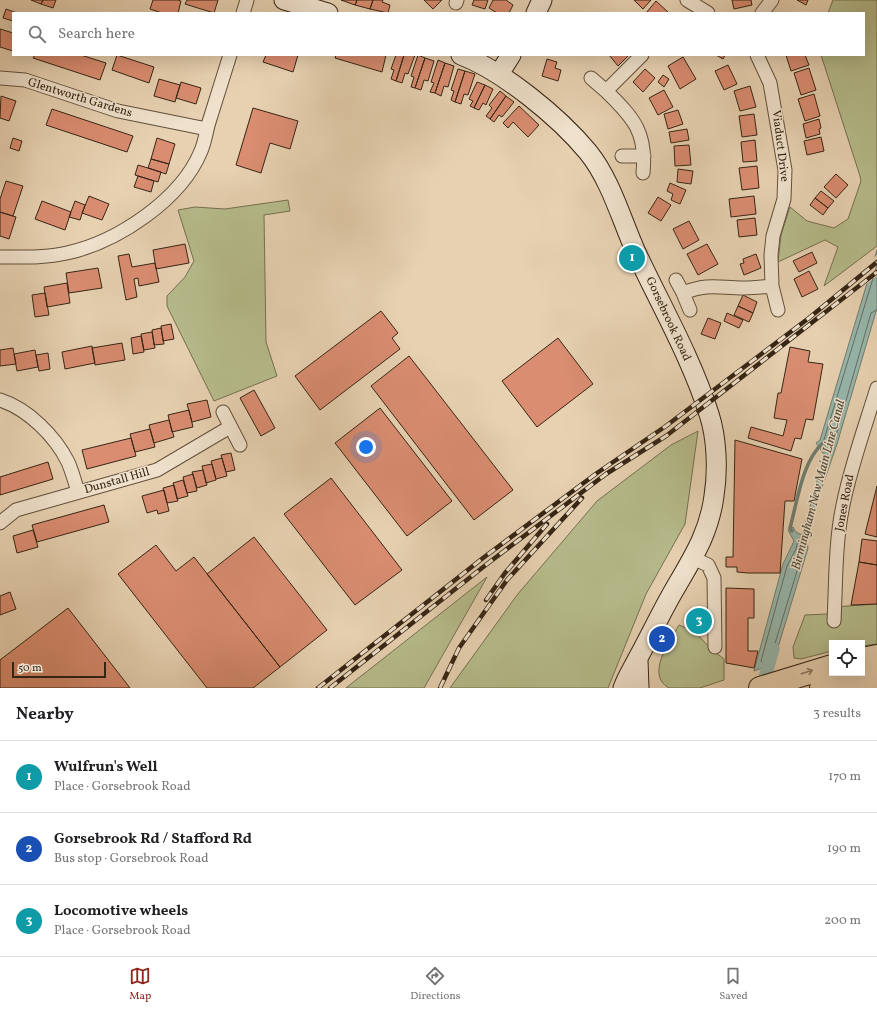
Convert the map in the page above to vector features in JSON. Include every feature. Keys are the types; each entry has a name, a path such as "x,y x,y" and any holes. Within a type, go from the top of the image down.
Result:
{"highway":[{"path":"865,658 877,656"},
{"path":"760,688 829,667"},
{"path":"821,688 842,680 877,677"}],"street":[{"path":"243,12 247,0"},
{"path":"536,12 542,0"},
{"path":"763,12 772,0"},
{"path":"293,1 325,12"},
{"path":"688,6 705,12"},
{"path":"0,257 31,257 66,253 92,245 132,225 166,200 178,188 201,151 230,56"},
{"name":"Gorsebrook Road","path":"463,56 481,63 499,74 562,124 588,153 596,165 697,380 710,416 714,440 716,472 711,513 705,534 693,558 653,627 623,688"},
{"path":"499,74 510,56"},
{"path":"606,91 641,56"},
{"name":"Viaduct Drive","path":"757,56 770,83 785,170 784,199 773,236 771,255 772,286 778,310"},
{"name":"Glentworth Gardens","path":"0,78 25,80 118,111 207,129"},
{"path":"591,78 606,91 635,122 641,133 644,156 642,173"},
{"path":"622,156 644,156"},
{"path":"676,280 690,310"},
{"path":"683,294 703,286 745,288 772,286"},
{"name":"Jones Road","path":"834,621 838,540 843,506 851,471 877,388"},
{"path":"0,400 31,418 46,432 68,462 78,492"},
{"path":"223,412 240,445"},
{"name":"Dunstall Hill","path":"0,523 16,510 157,470 230,428"},
{"path":"693,558 708,565 714,578 715,647"},
{"path":"638,660 639,688"}],"green space":[{"path":"833,0 877,0 877,246 824,286 838,247 825,240 778,262 781,235 790,207 807,221 834,228 848,219 861,181 821,56 865,56 865,12 828,12"},
{"path":"288,200 290,211 264,215 266,342 277,376 214,401 167,306 167,296 185,277 194,261 178,210 195,207 225,209"},
{"path":"698,431 685,524 646,594 608,688 450,688 517,595 597,501 671,445"},
{"path":"487,577 424,688 346,688 356,680"},
{"path":"877,604 877,644 865,646 865,640 829,640 829,652 801,659 794,658 793,647 805,615 827,614 833,607"},
{"path":"679,625 695,632 711,649 724,659 724,680 700,688 669,688 662,682 659,675 659,667 666,649"}],"water":[{"path":"877,250 877,308 837,444 806,533 808,548 773,664 754,671 783,564 794,541 788,530 793,527 796,532 802,535 819,474 823,470 825,456 816,443 820,440"}],"pier":[{"path":"877,255 877,276 865,285 872,259"}],"building":[{"path":"31,0 43,0 41,4"},
{"path":"43,0 56,0 53,8 41,4"},
{"path":"153,0 181,1 178,12 159,12 150,9"},
{"path":"187,0 218,0 214,12 185,4"},
{"path":"341,0 357,0 355,5"},
{"path":"357,0 373,0 370,9 355,5"},
{"path":"373,0 383,0 382,2 390,5 388,12 370,9"},
{"path":"424,0 442,0 433,9"},
{"path":"474,0 488,0 485,9 472,5"},
{"path":"493,0 506,0 513,5 510,12 495,12 489,8"},
{"path":"634,0 651,0 643,9"},
{"path":"732,0 751,0 752,5 734,9"},
{"path":"797,0 808,0 806,5"},
{"path":"656,1 668,12 647,12"},
{"path":"6,9 14,12 12,12 12,21 3,18"},
{"path":"0,29 12,33 12,51 0,47"},
{"path":"34,56 84,56 106,63 100,80 33,58"},
{"path":"117,56 154,67 149,83 112,70"},
{"path":"266,56 298,56 293,72 263,62"},
{"path":"336,56 386,56 382,72 335,58"},
{"path":"396,56 404,56 396,81 391,79 394,70 391,69"},
{"path":"404,56 415,56 408,74 405,73 402,83 396,81"},
{"path":"418,56 425,58 415,88 411,87 414,77 411,76"},
{"path":"610,56 628,56 618,66"},
{"path":"718,56 724,56 723,59"},
{"path":"786,56 805,56 809,65 791,71"},
{"path":"683,57 696,79 680,89 668,66"},
{"path":"425,58 434,61 428,81 424,80 421,90 415,88"},
{"path":"547,59 557,62 555,68 561,70 558,81 542,76"},
{"path":"438,60 445,63 435,93 430,92 434,83 431,82"},
{"path":"445,63 454,66 448,87 444,86 441,96 435,93"},
{"path":"728,65 737,84 724,90 715,71"},
{"path":"809,68 816,90 801,95 794,73"},
{"path":"458,69 465,71 455,102 451,100 454,91 451,90"},
{"path":"645,69 655,78 643,92 633,82"},
{"path":"465,71 475,74 468,95 464,94 461,104 455,102"},
{"path":"663,75 669,79 664,87 658,82"},
{"path":"159,79 180,85 175,102 154,96"},
{"path":"181,82 201,88 196,104 176,98"},
{"path":"477,82 485,85 474,108 470,106 473,101 469,99"},
{"path":"485,85 493,89 486,105 483,103 479,110 474,108"},
{"path":"750,86 756,107 740,111 734,91"},
{"path":"664,90 673,107 658,115 649,98"},
{"path":"500,91 506,96 490,119 486,116 492,108 489,105"},
{"path":"814,94 820,116 805,121 798,99"},
{"path":"1,96 16,101 9,121 0,118"},
{"path":"506,96 514,102 502,117 499,115 494,122 490,119"},
{"path":"519,106 539,125 528,137 513,122 508,128 503,123"},
{"path":"253,108 298,121 290,149 270,143 261,173 236,165"},
{"path":"52,109 133,136 127,152 46,125"},
{"path":"678,110 683,124 668,129 664,114"},
{"path":"754,114 757,135 742,137 739,116"},
{"path":"819,119 821,128 819,129 820,134 806,138 803,124"},
{"path":"687,129 689,140 671,143 669,132"},
{"path":"821,137 824,151 807,155 804,141"},
{"path":"13,138 22,141 19,151 10,148"},
{"path":"157,138 175,144 169,164 151,159"},
{"path":"755,140 757,161 743,162 741,142"},
{"path":"689,145 691,165 675,166 674,146"},
{"path":"151,159 169,164 166,174 148,168"},
{"path":"138,165 161,172 158,182 135,175"},
{"path":"757,166 759,188 742,190 739,168"},
{"path":"678,169 693,171 691,184 677,182"},
{"path":"836,174 848,185 836,198 824,187"},
{"path":"138,176 154,181 151,192 134,187"},
{"path":"6,181 23,186 13,216 0,212 0,199"},
{"path":"670,183 686,190 680,204 671,200 673,194 667,191"},
{"path":"821,191 834,201 828,208 815,198"},
{"path":"89,196 109,204 102,220 82,213"},
{"path":"754,196 756,214 731,217 729,199"},
{"path":"658,197 671,205 661,221 648,213"},
{"path":"815,198 828,208 823,215 810,205"},
{"path":"42,201 71,212 65,230 35,219"},
{"path":"75,201 85,205 80,220 69,217"},
{"path":"0,212 16,217 9,239 0,236"},
{"path":"755,218 757,235 739,237 737,220"},
{"path":"689,221 699,240 683,249 673,229"},
{"path":"185,244 189,263 156,269 153,250"},
{"path":"707,244 718,264 698,275 687,254"},
{"path":"812,252 817,263 799,272 793,261"},
{"path":"129,254 132,267 155,263 159,282 139,286 138,278 134,279 137,297 126,300 118,256"},
{"path":"756,254 761,268 744,275 740,264 744,263 743,259"},
{"path":"98,268 102,288 69,293 66,273"},
{"path":"809,271 818,289 802,297 794,279"},
{"path":"67,283 70,303 47,307 44,287"},
{"path":"45,293 49,315 35,317 32,295"},
{"path":"743,295 757,302 753,313 738,306"},
{"path":"738,306 753,313 749,322 734,315"},
{"path":"381,311 398,333 392,338 400,349 320,410 295,376"},
{"path":"727,313 743,320 739,328 724,321"},
{"path":"708,318 721,323 715,339 701,334"},
{"path":"171,324 174,339 163,341 161,326"},
{"path":"161,328 164,344 154,345 152,330"},
{"path":"152,332 155,348 144,350 141,334"},
{"path":"141,336 144,352 133,354 131,338"},
{"path":"558,338 593,384 537,427 502,381"},
{"path":"122,343 125,360 95,365 92,348"},
{"path":"92,346 95,363 65,369 62,352"},
{"path":"790,347 810,351 808,362 823,364 813,420 806,419 801,439 795,438 791,451 748,438 751,427 783,436 787,420 774,418 778,393 781,393"},
{"path":"13,348 16,364 0,366 0,350"},
{"path":"35,350 38,367 17,371 14,354"},
{"path":"48,353 50,369 39,371 36,355"},
{"path":"409,356 513,490 474,520 371,386"},
{"path":"254,390 275,428 261,436 240,398"},
{"path":"207,400 211,417 192,422 187,404"},
{"path":"380,408 452,501 407,536 335,443"},
{"path":"189,410 193,427 172,432 168,415"},
{"path":"169,420 174,437 154,443 149,425"},
{"path":"150,429 155,447 135,452 130,434"},
{"path":"131,438 136,456 87,469 82,450"},
{"path":"735,440 802,459 794,501 785,501 780,573 737,572 737,567 726,567 726,557 733,557"},
{"path":"231,453 235,470 226,472 221,455"},
{"path":"222,458 227,476 216,479 211,461"},
{"path":"48,462 53,479 0,495 0,477"},
{"path":"212,464 216,480 206,483 202,466"},
{"path":"203,470 207,485 197,488 192,472"},
{"path":"193,474 197,491 187,493 183,477"},
{"path":"331,478 402,570 355,605 284,514"},
{"path":"183,480 188,496 177,499 173,483"},
{"path":"174,485 178,501 167,503 163,488"},
{"path":"877,486 877,537 865,534"},
{"path":"164,490 169,511 158,514 157,510 147,513 142,496"},
{"path":"104,505 109,522 37,542 32,525"},
{"path":"33,530 38,547 17,553 13,536"},
{"path":"254,537 327,630 280,667 207,574"},
{"path":"862,539 877,541 877,565 859,562"},
{"path":"156,545 176,571 194,557 280,667 253,688 207,688 118,574"},
{"path":"859,562 877,565 877,604 851,605"},
{"path":"726,588 754,589 754,618 748,618 748,651 758,651 754,668 726,663"},
{"path":"10,592 16,609 0,615 0,596"},
{"path":"68,608 130,688 0,688 0,660"}],"waterway":[{"path":"792,531 790,528 805,471 810,460 823,443"},
{"name":"Birmingham New Main Line Canal","path":"762,688 773,649"}],"railway":[{"path":"318,688 483,558 597,473 666,426 809,318 877,262"},
{"path":"330,688 487,564 606,474 666,436 877,272"},
{"path":"440,688 459,648 507,580 582,498"},
{"path":"486,600 505,573 547,524"}],"place":[{"name":"Wulfrun's Well","path":"632,258"},
{"name":"Locomotive wheels","path":"699,621"},
{"name":"Gorsebrook Rd / Stafford Rd","path":"662,639"}]}
